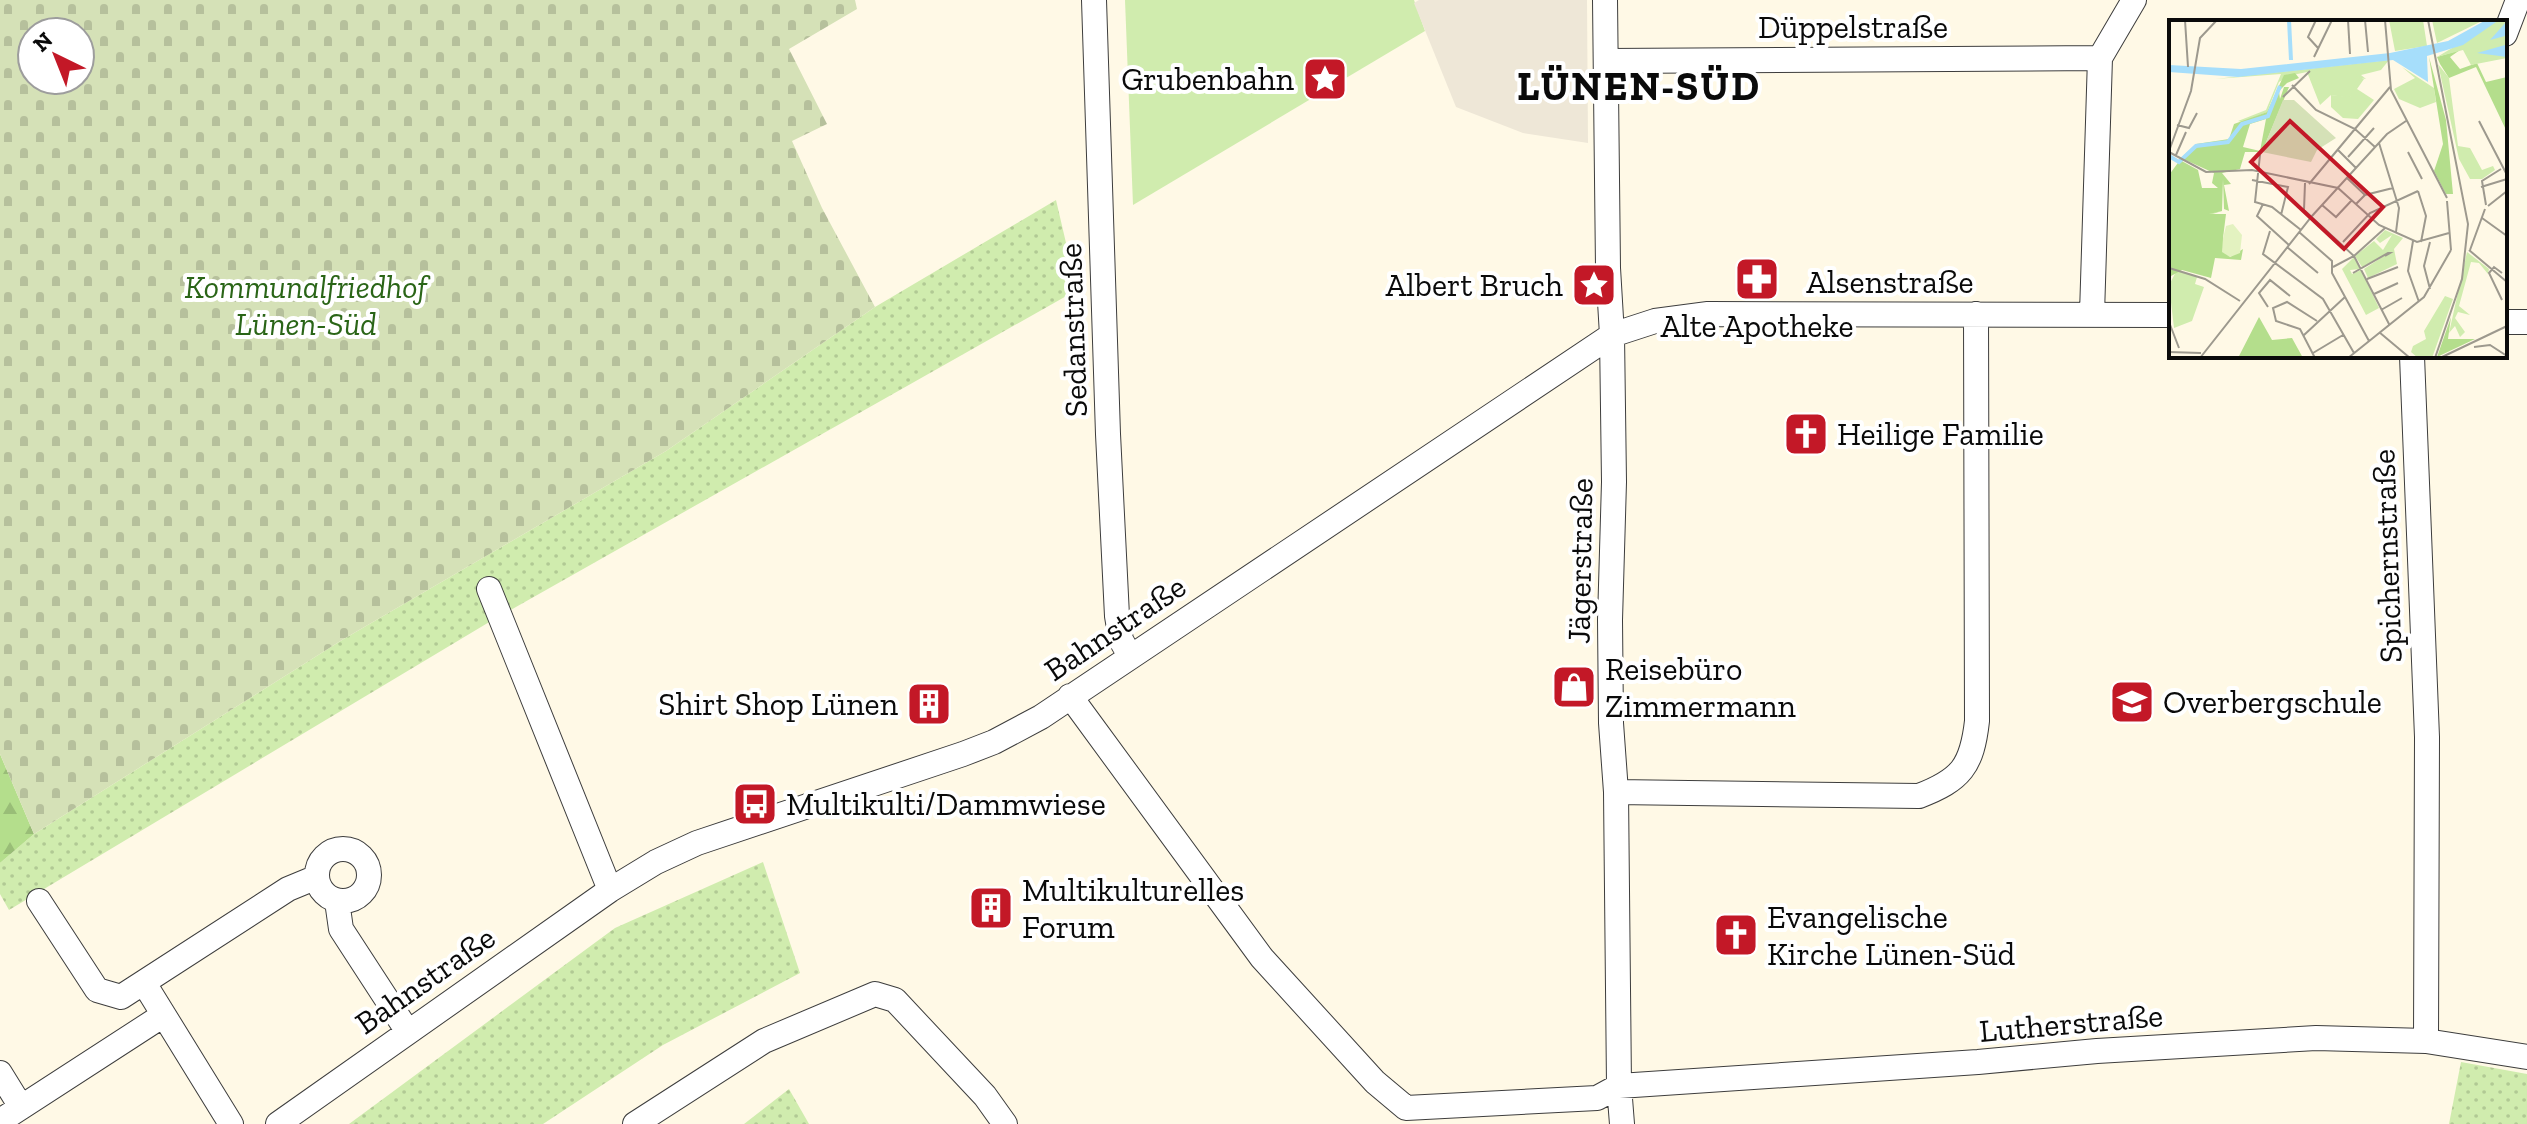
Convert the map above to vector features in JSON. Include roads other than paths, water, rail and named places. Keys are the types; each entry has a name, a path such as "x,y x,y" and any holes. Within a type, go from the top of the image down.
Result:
{"street":[{"name":"Sedanstraße","path":"1094,0 1117,616 1121,640 1130,656"},
{"name":"Jägerstraße","path":"1605,0 1614,482 1611,723 1616,792 1622,1124"},
{"path":"2092,314 2100,58 2134,0"},
{"path":"2507,29 2518,0"},
{"name":"Düppelstraße","path":"1607,61 2100,58"},
{"name":"Alsenstraße","path":"1612,335 1655,321 1708,314 2169,315"},
{"path":"1616,792 1919,796 1942,787 1963,771 1974,748 1977,721 1976,314"},
{"name":"Bahnstraße","path":"278,1124 610,890 656,862 697,843 994,742 1041,717 1612,335"},
{"name":"Spichernstraße","path":"2412,358 2427,737 2426,1041"},
{"path":"489,589 610,890"},
{"name":"Lutherstraße","path":"1070,696 1262,958 1375,1082 1406,1108 1597,1098 1619,1086 2316,1038 2426,1041 2527,1057"},
{"path":"347,849 358,853 366,861 369,881 357,897 337,901 323,892 317,877 319,865 336,850 347,849"},
{"path":"39,901 97,990 121,997 288,889 317,877"},
{"path":"337,901 341,929 408,1032"},
{"path":"144,983 231,1124"},
{"path":"635,1124 764,1041 875,994 895,1000 985,1096 1005,1124"},
{"path":"0,1121 162,1016"},
{"path":"0,1073 21,1107"}],"place":[{"name":"Grubenbahn","path":"1325,79"},
{"name":"Alte Apotheke","path":"1757,279"},
{"name":"Albert Bruch","path":"1594,285"},
{"name":"Heilige Familie","path":"1806,434"},
{"name":"Reisebüro Zimmermann","path":"1574,687"},
{"name":"Overbergschule","path":"2132,702"},
{"name":"Shirt Shop Lünen","path":"929,704"},
{"name":"Multikulti/Dammwiese","path":"755,804"},
{"name":"Multikulturelles Forum","path":"991,908"},
{"name":"Evangelische Kirche Lünen-Süd","path":"1736,935"}],"district":[{"name":"LÜNEN-SÜD","path":"1639,86"}],"park label":[{"name":"Kommunalfriedhof Lünen-Süd","path":"306,306"}]}
